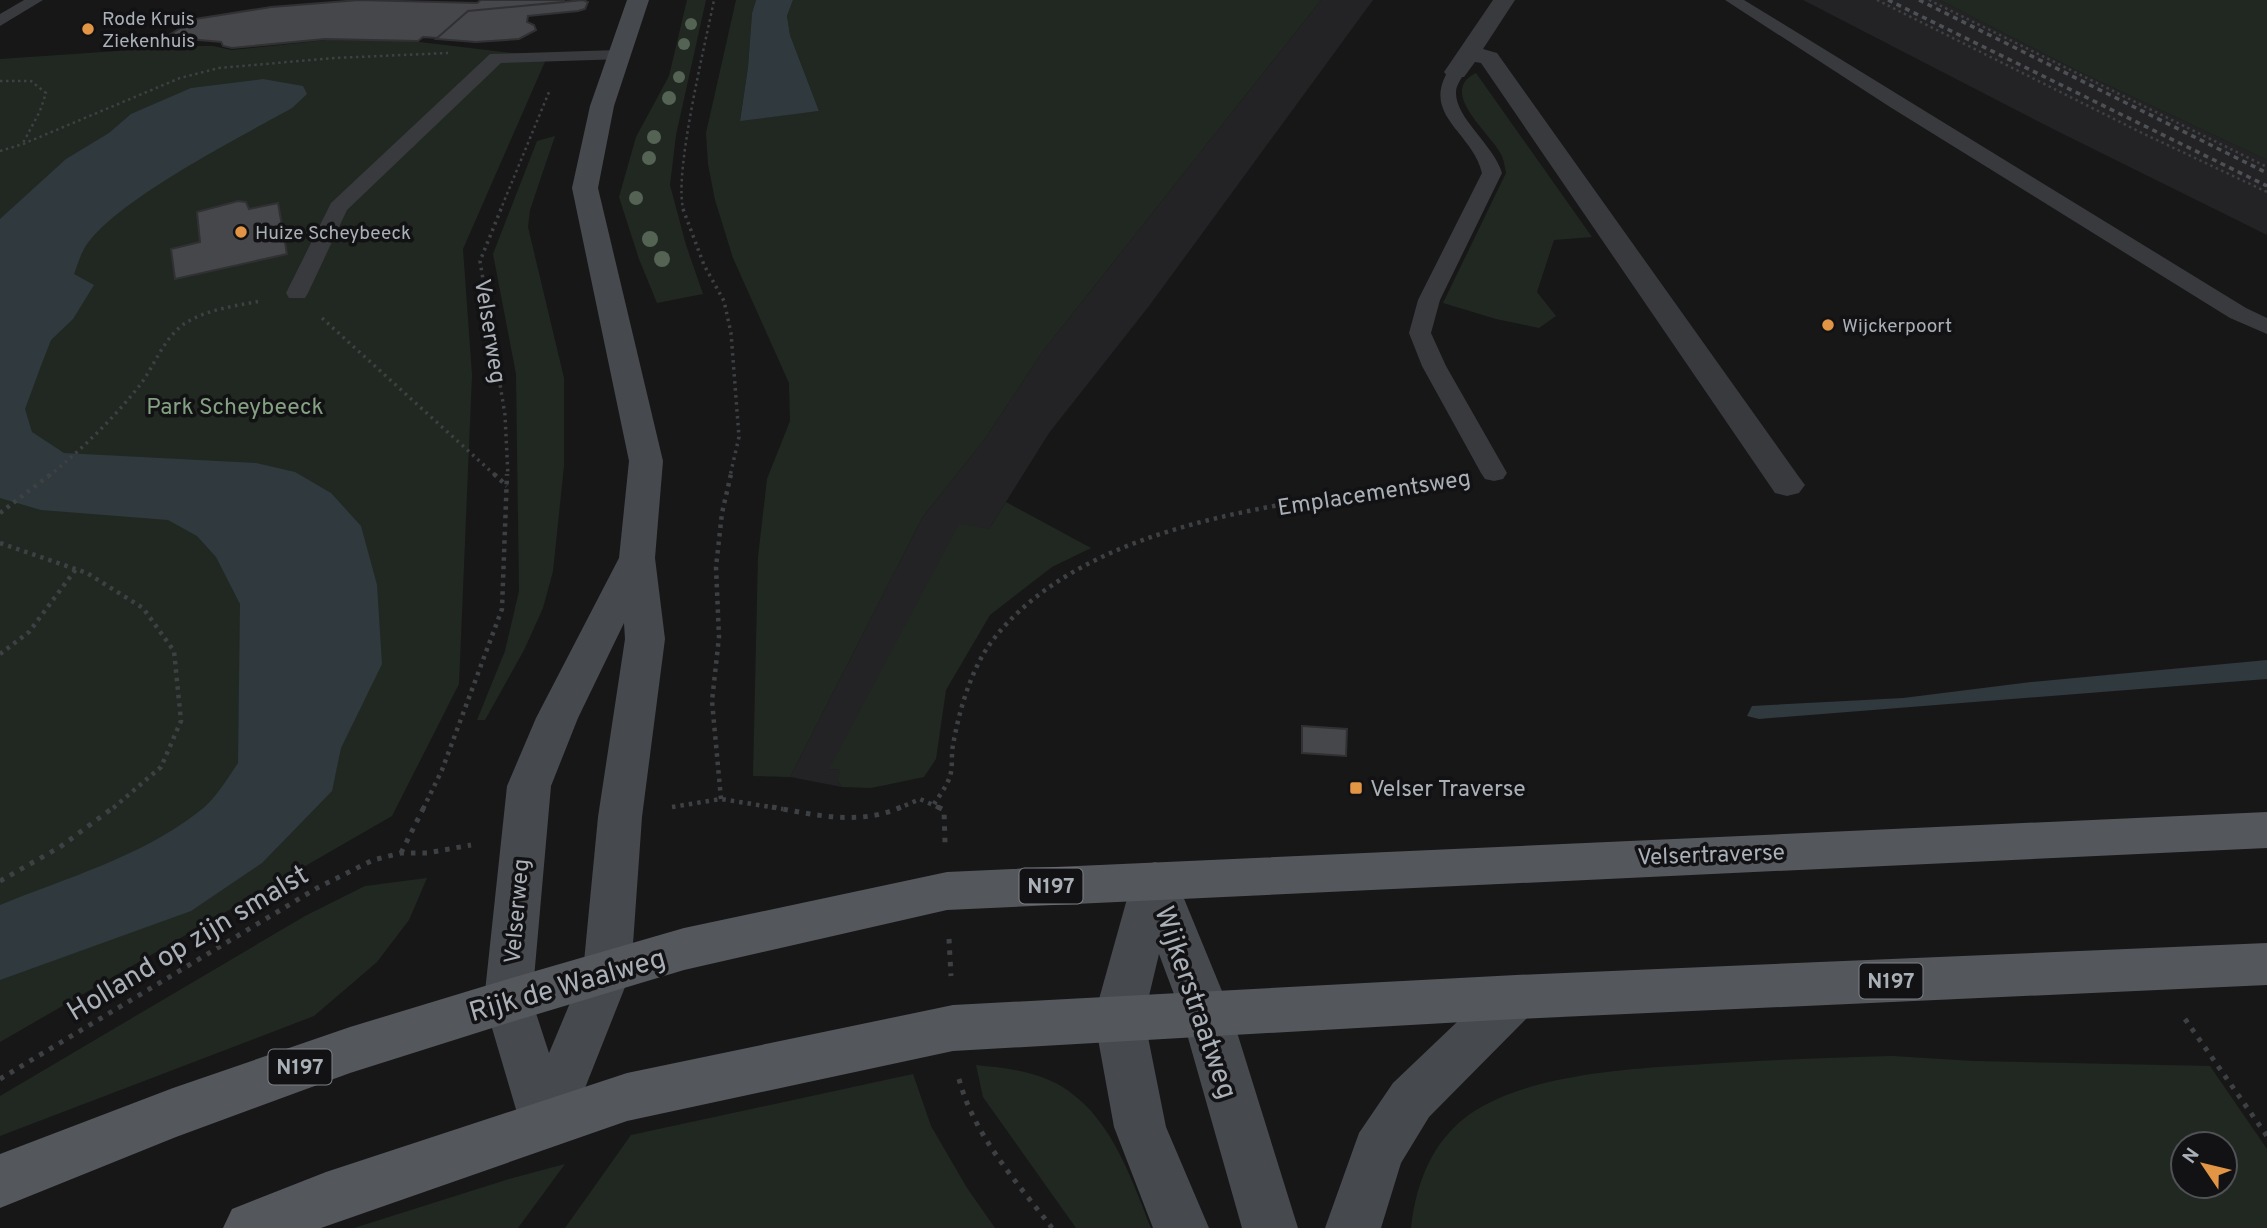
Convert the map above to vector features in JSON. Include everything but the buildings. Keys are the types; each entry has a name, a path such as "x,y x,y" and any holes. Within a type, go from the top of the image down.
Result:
{"main road":[{"path":"635,11 662,0"},
{"name":"Velserweg","path":"546,1123 607,972 620,817 645,639 637,558 646,461 585,188 602,106 635,11"},
{"name":"Velserweg","path":"546,1123 508,1001 529,786 557,718 637,558"},
{"name":"Velsertraverse","path":"1155,881 2267,830"},
{"name":"Rijk de Waalweg","path":"0,1181 173,1113 350,1049 684,949 947,891 1155,881"},
{"name":"Wijkerstraatweg","path":"1155,881 1206,1013 1270,1228"},
{"name":"Wijkerstraatweg","path":"1155,881 1119,1017 1140,1127 1181,1228"},
{"name":"N197","path":"251,1228 326,1199 627,1097 953,1028 1516,997 2267,964"},
{"path":"1353,1228 1378,1151 1411,1100 1516,997"}],"street":[{"name":"Emplacementsweg","path":"1462,62 1504,0"},
{"path":"1462,62 1489,58 1787,485"}],"lane":[{"path":"0,21 17,0"},
{"path":"0,21 35,0"},
{"path":"1733,0 2238,313 2267,327"},
{"path":"297,293 338,207 496,58 618,55"},
{"name":"Emplacementsweg","path":"1462,62 1447,91 1450,106 1490,160 1492,173 1429,300 1420,333 1434,366 1494,473"},
{"path":"2238,313 2267,342"}],"path":[{"name":"Emplacementsweg","path":"714,0 681,169 680,201 704,265 724,301 731,333 737,390 739,437 722,513 716,566 719,637 712,701 721,799 844,820 868,818 920,799 934,804 950,777 953,745 971,680 991,642 1021,610 1051,586 1107,554 1151,535 1273,507 1494,473"},
{"path":"1877,0 2267,192"},
{"path":"1929,0 2267,167"},
{"path":"0,150 23,144 180,78 219,68 255,63 416,54 457,53 496,58"},
{"name":"Velserweg","path":"401,853 442,770 502,609 508,486 505,415 480,261 564,56"},
{"path":"0,81 31,81 46,93 46,103 34,119 23,144"},
{"path":"0,513 76,454 134,392 175,332 201,316 297,293 352,348 508,486"},
{"path":"0,543 76,569 143,608 174,651 181,721 161,767 97,822 60,847 0,881"},
{"path":"0,654 29,632 76,569"},
{"name":"Holland op zijn smalst","path":"0,1079 317,888 373,860 401,853"},
{"path":"2150,970 2267,1136"}],"shaded area":[{"path":"756,0 793,0 787,16 790,35 819,111 740,121 752,13"},
{"path":"1321,0 1373,0 1149,306 1049,433 989,529 830,769 842,770 837,780 842,787 790,777 922,518 984,440 1043,351"},
{"path":"1803,0 1940,0 2076,70 2267,160 2267,235 2055,130"},
{"path":"263,79 303,86 307,94 292,108 148,192 120,211 98,231 84,249 74,274 94,285 73,319 51,340 25,409 32,432 64,453 256,463 295,472 331,493 361,526 377,585 382,664 341,748 332,791 262,863 191,911 0,980 0,905 127,854 175,828 209,803 238,763 240,604 216,557 197,536 168,520 41,510 0,498 0,219 66,159 109,133 131,114 191,88"},
{"path":"2267,660 2267,679 1759,719 1747,716 1752,706 1903,698 2031,682"}],"green space":[{"path":"687,0 706,0 676,135 670,185 703,294 657,303 619,197 636,137 669,76"},
{"path":"736,0 756,0 752,13 740,120 819,111 790,35 787,16 793,0 1321,0 1043,351 984,440 922,518 790,777 753,776 758,557 767,479 790,421 789,383 733,258 715,200 708,164 706,133"},
{"path":"1940,0 2267,0 2267,160 2076,70"},
{"name":"Park Scheybeeck","path":"336,39 394,39 547,57 463,249 472,375 459,684 392,816 0,1042 0,59 191,46 213,46 232,50"},
{"path":"1476,73 1592,237 1554,240 1537,292 1556,316 1539,328 1496,319 1443,303 1506,173 1497,147 1464,102 1462,91 1465,81"},
{"path":"555,136 530,210 528,227 564,378 564,466 553,571 543,608 524,650 485,720 477,720 505,651 519,591 516,374 493,254 537,141"},
{"path":"1006,502 1091,548 1052,567 990,615 946,690 936,759 924,777 871,788 842,787 837,780 841,770 829,769 959,524 989,529"},
{"path":"427,878 409,920 377,962 314,1016 0,1136 0,1096 305,916 365,886"},
{"path":"1893,1056 1973,1061 2210,1066 2267,1149 2267,1228 1411,1228 1422,1179 1436,1150 1457,1125 1493,1101 1519,1090 1577,1076 1741,1062"},
{"path":"976,1065 1024,1072 1051,1081 1073,1094 1107,1132 1131,1179 1151,1228 1076,1228 983,1097"},
{"path":"913,1074 931,1126 967,1188 995,1228 565,1228 631,1135"},
{"path":"565,1164 518,1228 354,1228 509,1179"}],"railway":[{"path":"1888,0 2267,186"},
{"path":"1919,0 2267,173"}],"place":[{"name":"Rode Kruis Ziekenhuis","path":"88,29"},
{"name":"Huize Scheybeeck","path":"241,232"},
{"name":"Wijckerpoort","path":"1828,325"},
{"name":"Velser Traverse","path":"1356,788"}]}
